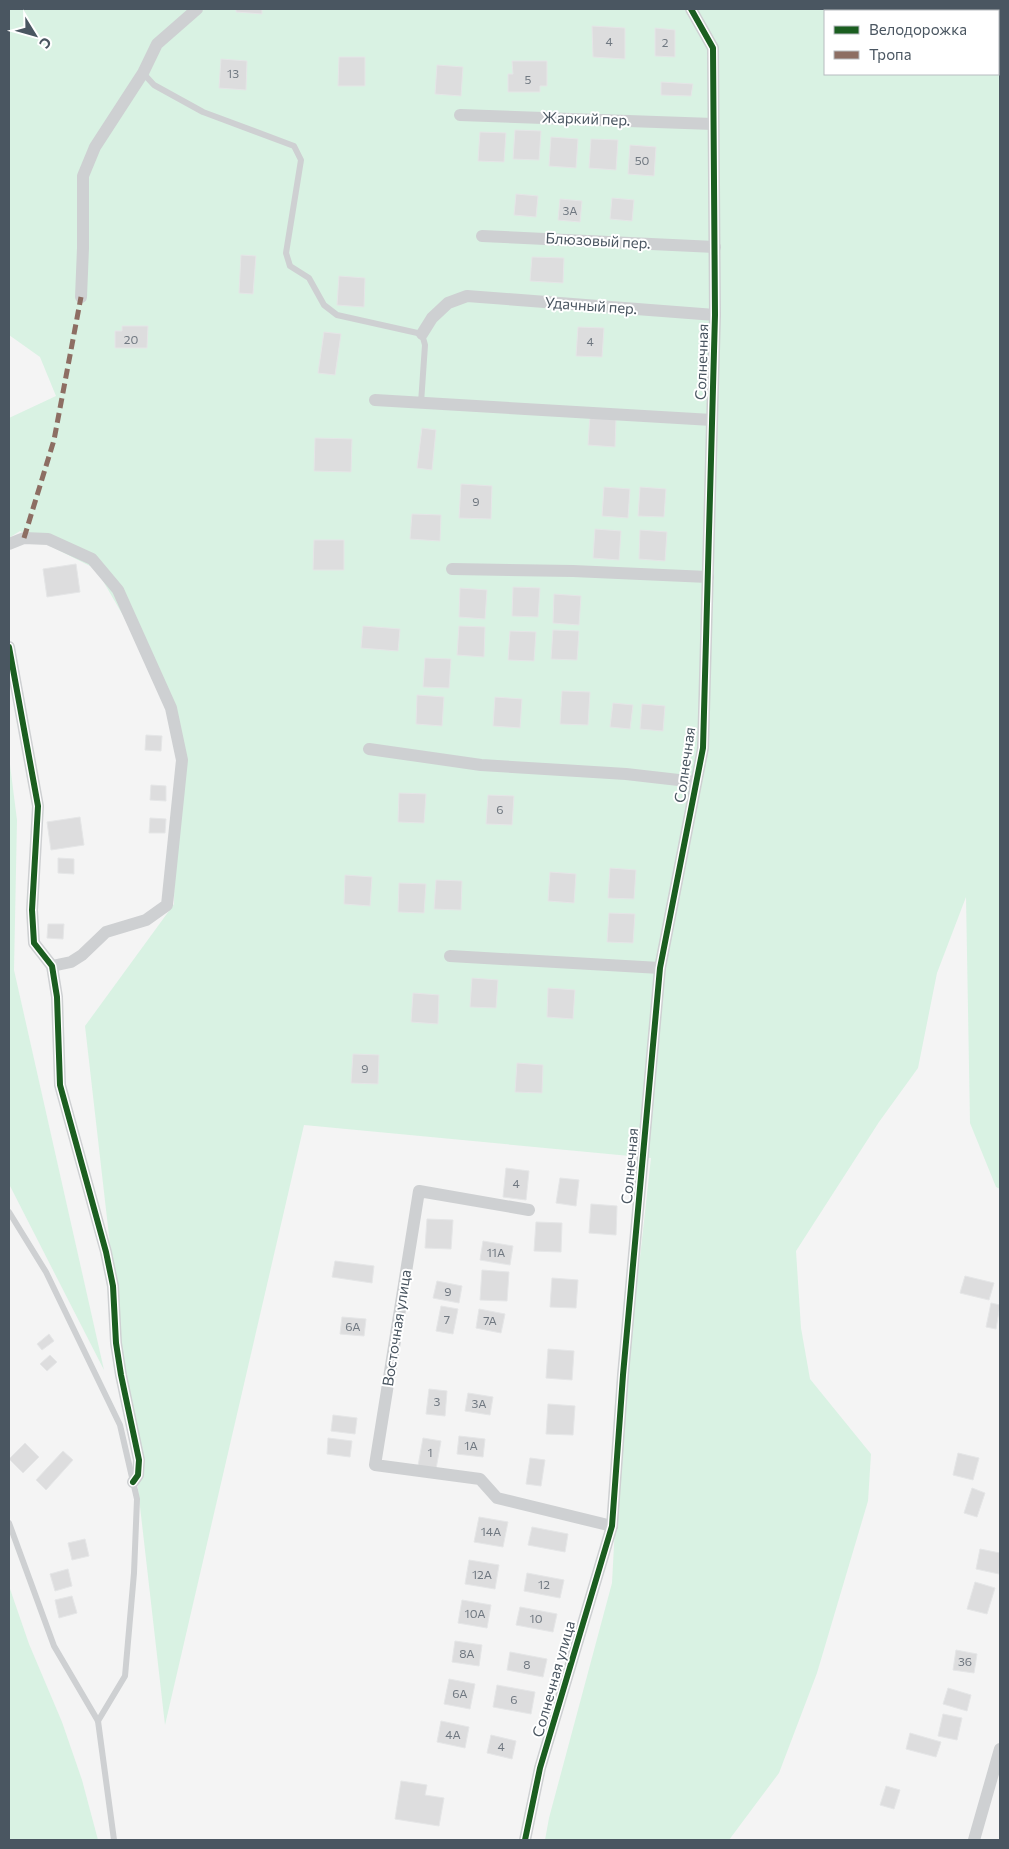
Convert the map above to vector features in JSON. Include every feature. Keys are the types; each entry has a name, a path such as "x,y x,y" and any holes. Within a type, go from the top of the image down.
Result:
{"street":[{"path":"81,297 83,176 95,147 144,73 157,44 197,9"},
{"name":"Солнечная","path":"612,1526 623,1375 660,968 703,748 715,315 713,48 691,9"},
{"name":"Жаркий пер.","path":"460,115 713,124"},
{"name":"Блюзовый пер.","path":"482,236 715,247"},
{"name":"Удачный пер.","path":"422,334 432,318 448,303 467,296 715,315"},
{"path":"375,400 712,420"},
{"path":"9,544 24,538 48,539 92,559 118,590 171,708 182,760 166,905 146,920 106,932 82,955 71,962 52,966"},
{"path":"452,569 573,571 708,578"},
{"path":"9,646 38,806 32,910 34,943 52,966 58,997 60,1085 114,1286 116,1344 120,1374 140,1460 138,1475 133,1482"},
{"path":"369,749 481,765 626,774 696,782"},
{"path":"450,956 660,968"},
{"name":"Восточная улица","path":"529,1210 419,1191 375,1465 480,1479 497,1498 612,1526"},
{"name":"Солнечная улица","path":"526,1840 540,1768 612,1526"},
{"path":"974,1840 1000,1749"}],"lane":[{"path":"144,73 154,86 203,112 294,146 301,160 286,253 290,266 309,278 324,305 338,315 422,334 425,345 421,403"},
{"path":"9,1212 46,1272 120,1425 137,1499 134,1573 125,1676 98,1721"},
{"path":"9,1523 54,1646 98,1721 114,1840"}],"green space":[{"path":"9,9 1000,9 1000,1189 996,1187 970,1123 966,897 937,973 918,1068 879,1122 796,1251 801,1328 810,1379 871,1454 868,1501 817,1673 779,1773 729,1840 545,1840 549,1818 612,1583 623,1375 639,1266 651,1158 304,1125 165,1725 85,1026 174,904 177,708 96,569 20,531 9,538 9,418 56,396 40,357 9,335"},
{"path":"9,757 17,820 14,970 104,1370 9,1184"},
{"path":"9,1586 29,1644 62,1722 82,1780 98,1840 9,1840"}],"building":[{"path":"236,9 262,9 262,14 236,12"},
{"path":"592,26 625,28 625,59 593,57"},
{"path":"655,28 675,30 675,57 655,56"},
{"path":"339,57 365,57 365,86 338,86"},
{"path":"221,59 247,61 246,90 219,88"},
{"path":"512,61 547,61 547,86 540,86 540,92 508,92 508,74 513,74"},
{"path":"437,65 463,67 461,96 435,94"},
{"path":"661,82 693,84 691,96 661,95"},
{"path":"515,130 541,131 539,160 513,159"},
{"path":"480,132 506,133 504,162 478,161"},
{"path":"551,137 578,139 576,168 549,166"},
{"path":"591,139 618,140 616,170 589,168"},
{"path":"630,145 656,147 654,176 628,174"},
{"path":"516,194 538,196 536,217 514,215"},
{"path":"612,198 634,200 632,221 610,219"},
{"path":"560,199 582,201 580,222 558,220"},
{"path":"241,255 256,256 253,294 239,293"},
{"path":"532,257 564,258 563,283 530,281"},
{"path":"339,276 365,278 364,307 337,305"},
{"path":"122,326 148,326 147,348 115,348 115,331 122,331"},
{"path":"578,327 604,328 602,357 576,356"},
{"path":"324,332 341,334 335,375 318,373"},
{"path":"590,416 616,418 615,447 588,445"},
{"path":"422,428 436,430 432,470 417,468"},
{"path":"315,438 352,439 351,472 314,471"},
{"path":"461,484 492,486 491,519 459,518"},
{"path":"604,487 630,489 628,518 602,516"},
{"path":"640,487 666,489 664,517 638,516"},
{"path":"412,514 441,515 440,541 410,539"},
{"path":"595,529 621,531 619,560 593,558"},
{"path":"640,530 667,532 665,561 639,559"},
{"path":"314,540 344,540 344,570 313,570"},
{"path":"76,564 80,592 47,597 43,569"},
{"path":"513,587 540,588 538,617 512,616"},
{"path":"460,588 487,590 485,619 459,617"},
{"path":"554,594 581,596 579,625 553,623"},
{"path":"363,626 400,629 398,651 361,648"},
{"path":"459,626 485,627 484,657 457,655"},
{"path":"553,630 579,631 577,660 551,659"},
{"path":"510,631 536,632 534,661 508,660"},
{"path":"425,658 451,659 449,688 423,687"},
{"path":"562,691 590,692 588,725 560,724"},
{"path":"417,695 444,697 442,726 416,724"},
{"path":"495,697 522,699 520,728 493,726"},
{"path":"613,703 633,705 630,729 610,727"},
{"path":"642,704 665,706 663,731 640,729"},
{"path":"146,735 162,736 161,751 145,750"},
{"path":"151,785 166,786 166,801 150,800"},
{"path":"399,793 426,794 424,823 398,822"},
{"path":"488,795 514,796 512,825 486,824"},
{"path":"80,817 84,845 51,850 47,822"},
{"path":"150,818 166,819 165,833 149,833"},
{"path":"58,858 74,859 74,874 58,873"},
{"path":"610,868 636,870 634,899 608,898"},
{"path":"550,872 576,874 574,903 548,901"},
{"path":"345,875 372,877 370,906 344,904"},
{"path":"436,880 462,881 461,910 434,909"},
{"path":"399,883 426,884 424,913 398,912"},
{"path":"609,913 635,914 633,943 607,942"},
{"path":"48,924 64,924 63,939 47,938"},
{"path":"472,978 498,980 496,1008 470,1007"},
{"path":"548,988 575,990 573,1019 547,1017"},
{"path":"413,993 439,995 438,1024 411,1022"},
{"path":"353,1054 379,1055 378,1084 351,1083"},
{"path":"517,1063 543,1065 542,1093 515,1092"},
{"path":"506,1168 529,1171 526,1200 503,1197"},
{"path":"560,1178 579,1180 576,1206 556,1203"},
{"path":"591,1204 617,1206 616,1235 589,1233"},
{"path":"427,1219 453,1220 451,1249 425,1248"},
{"path":"536,1222 562,1223 561,1252 534,1251"},
{"path":"483,1241 513,1246 510,1265 480,1260"},
{"path":"335,1261 374,1266 372,1283 332,1277"},
{"path":"482,1270 509,1272 507,1301 480,1300"},
{"path":"965,1276 994,1283 989,1300 960,1293"},
{"path":"552,1278 578,1280 576,1308 550,1307"},
{"path":"437,1281 462,1286 459,1303 433,1298"},
{"path":"991,1303 1000,1305 996,1329 986,1327"},
{"path":"441,1306 458,1309 453,1334 436,1331"},
{"path":"479,1309 505,1314 501,1333 476,1328"},
{"path":"342,1317 366,1319 364,1336 340,1334"},
{"path":"49,1334 54,1341 42,1350 37,1344"},
{"path":"548,1349 574,1351 572,1380 546,1378"},
{"path":"50,1355 57,1362 47,1371 40,1364"},
{"path":"429,1389 447,1391 445,1416 426,1414"},
{"path":"468,1393 493,1397 490,1415 465,1411"},
{"path":"548,1404 575,1406 573,1435 546,1434"},
{"path":"333,1415 357,1418 355,1434 331,1431"},
{"path":"459,1436 485,1439 483,1457 457,1454"},
{"path":"328,1438 352,1441 350,1457 327,1454"},
{"path":"423,1438 441,1441 436,1469 418,1466"},
{"path":"25,1443 39,1457 23,1473 9,1459"},
{"path":"63,1451 73,1460 46,1490 36,1480"},
{"path":"958,1453 979,1458 973,1480 953,1475"},
{"path":"530,1458 545,1460 541,1486 526,1484"},
{"path":"972,1488 985,1493 977,1517 964,1513"},
{"path":"479,1517 508,1522 503,1547 474,1542"},
{"path":"532,1527 568,1534 565,1552 528,1545"},
{"path":"85,1539 89,1556 72,1560 68,1543"},
{"path":"980,1549 1000,1553 999,1574 976,1569"},
{"path":"469,1560 499,1565 495,1589 465,1584"},
{"path":"68,1569 72,1586 55,1591 50,1574"},
{"path":"527,1573 564,1580 560,1598 524,1591"},
{"path":"975,1582 995,1588 987,1614 967,1609"},
{"path":"72,1596 77,1613 59,1618 55,1600"},
{"path":"462,1600 491,1605 487,1628 458,1623"},
{"path":"520,1607 557,1614 553,1632 516,1625"},
{"path":"455,1641 482,1645 479,1666 452,1662"},
{"path":"956,1650 977,1654 974,1673 953,1670"},
{"path":"510,1652 547,1659 543,1677 507,1670"},
{"path":"449,1679 475,1684 470,1709 444,1704"},
{"path":"497,1685 535,1692 531,1714 493,1707"},
{"path":"948,1688 971,1695 967,1711 943,1704"},
{"path":"943,1714 962,1718 957,1740 938,1736"},
{"path":"441,1721 469,1727 465,1748 437,1742"},
{"path":"910,1733 941,1742 936,1757 906,1749"},
{"path":"491,1735 516,1741 512,1759 487,1753"},
{"path":"401,1781 427,1785 425,1795 444,1798 439,1826 395,1819"},
{"path":"886,1786 900,1790 894,1809 880,1805"}],"marked path":[{"path":"24,538 54,440 81,297"}],"cycle path":[{"path":"525,1840 540,1768 612,1526 623,1375 660,968 703,748 715,315 713,48 691,9"},
{"path":"9,647 38,806 32,910 34,943 52,966 57,997 60,1085 106,1252 113,1286 116,1343 139,1460 138,1475 133,1482"}]}
